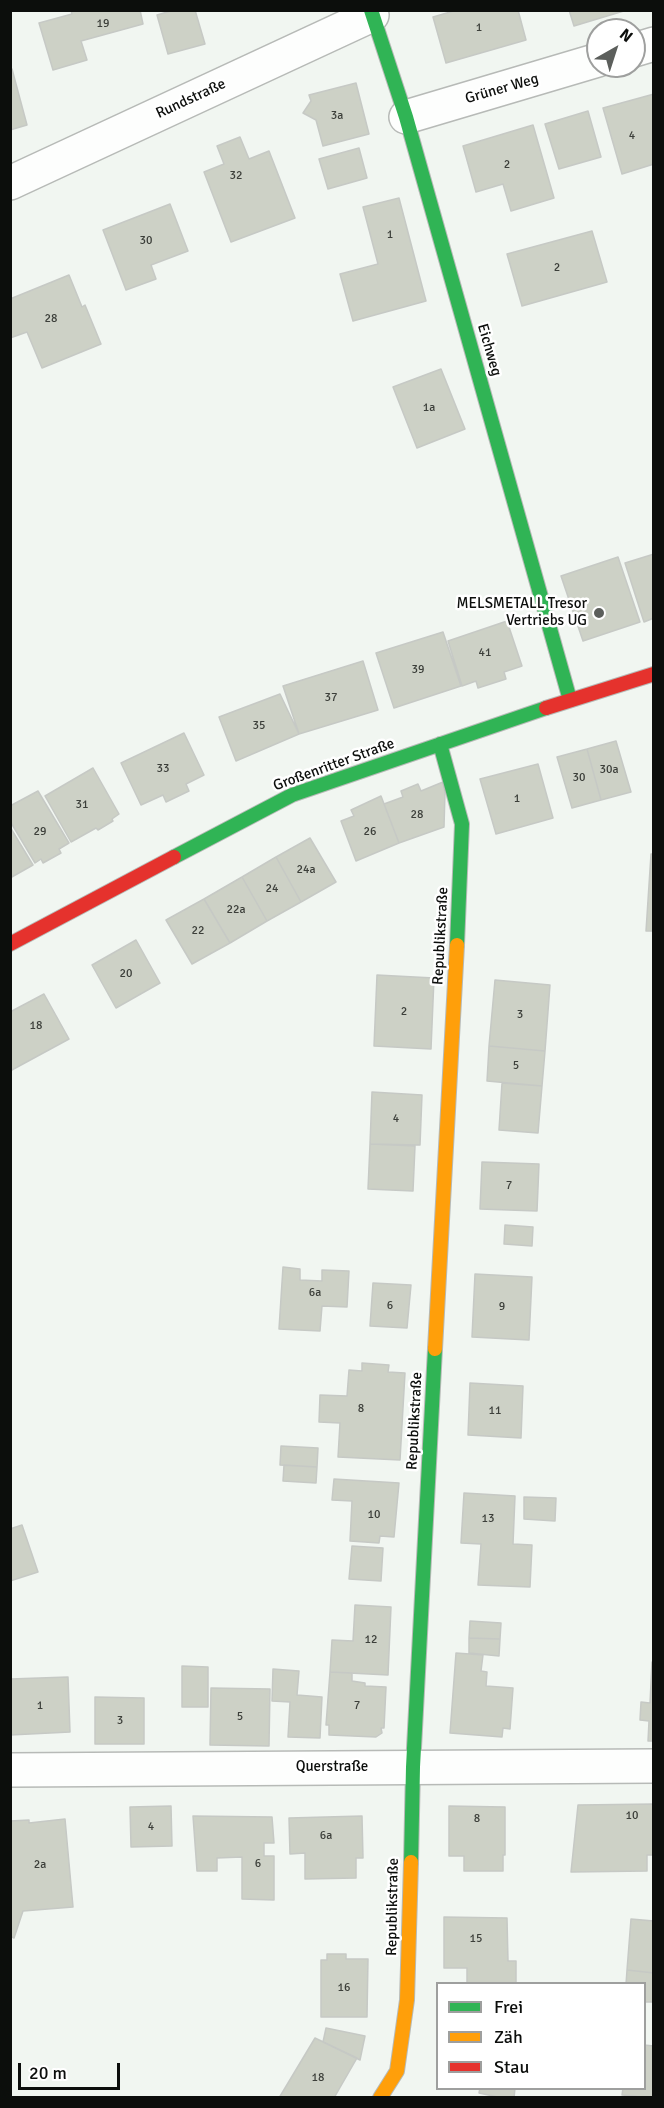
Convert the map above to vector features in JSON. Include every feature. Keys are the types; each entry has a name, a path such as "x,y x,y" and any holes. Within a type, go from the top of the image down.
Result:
{"street":[{"name":"Eichweg","path":"371,13 406,117 570,700"},
{"name":"Rundstraße","path":"10,183 371,13"},
{"name":"Grüner Weg","path":"406,117 586,64"},
{"name":"Großenritter Straße","path":"10,944 292,795 570,700 654,674"},
{"name":"Republikstraße","path":"380,2097 397,2071 407,2000 413,1767 461,873 462,824 440,744"},
{"name":"Querstraße","path":"10,1770 654,1766"}],"building":[{"path":"71,10 140,10 143,24 81,41 87,60 53,70 39,23 72,14"},
{"path":"174,10 195,10 205,44 168,54 157,15"},
{"path":"457,10 518,10 526,40 446,63 433,17"},
{"path":"569,10 627,10 600,18 586,18 586,22 574,26"},
{"path":"10,69 12,69 27,125 10,130"},
{"path":"356,83 369,134 323,146 316,120 303,113 311,101 309,95"},
{"path":"654,94 654,164 622,174 603,108"},
{"path":"588,111 601,157 559,169 545,124"},
{"path":"533,125 554,198 511,211 503,184 476,192 463,146"},
{"path":"240,137 249,159 269,151 295,218 231,242 204,172 224,164 217,146"},
{"path":"359,148 367,178 328,189 319,159"},
{"path":"399,198 426,301 353,321 340,274 378,264 363,207"},
{"path":"170,204 188,251 151,265 156,279 126,290 103,230"},
{"path":"592,231 607,282 522,306 507,254"},
{"path":"69,275 82,307 85,305 101,344 42,368 27,332 10,338 10,299"},
{"path":"441,369 465,429 417,448 393,387"},
{"path":"654,554 654,618 644,622 625,563"},
{"path":"618,557 640,622 583,641 561,576"},
{"path":"507,621 522,666 504,672 506,679 478,688 476,681 462,686 448,641"},
{"path":"443,632 461,686 394,708 376,653"},
{"path":"363,661 378,710 299,734 283,686"},
{"path":"280,694 299,734 236,761 219,717"},
{"path":"184,733 204,775 186,784 189,791 166,802 163,795 141,805 121,763"},
{"path":"616,741 631,792 601,800 587,749"},
{"path":"587,749 601,800 572,808 557,757"},
{"path":"538,764 553,818 496,834 480,779"},
{"path":"93,768 119,814 112,819 113,821 98,830 96,828 71,842 45,796"},
{"path":"443,782 444,827 399,843 384,804 403,797 401,791 418,784 421,791"},
{"path":"38,791 69,843 59,849 61,853 43,863 41,859 35,863 10,821 10,806"},
{"path":"381,796 399,843 356,861 341,821 354,816 351,810"},
{"path":"10,827 33,865 10,878"},
{"path":"310,838 336,882 301,902 276,857"},
{"path":"651,854 654,854 654,931 646,931"},
{"path":"276,857 301,902 267,921 242,877"},
{"path":"242,877 267,921 230,943 204,899"},
{"path":"204,899 230,943 192,964 166,920"},
{"path":"136,940 160,983 116,1008 92,965"},
{"path":"377,975 434,978 431,1049 374,1046"},
{"path":"495,980 550,985 545,1051 489,1046"},
{"path":"44,994 69,1039 10,1071 10,1012"},
{"path":"489,1046 545,1051 542,1086 487,1081"},
{"path":"502,1083 542,1086 538,1133 499,1130"},
{"path":"372,1092 422,1095 420,1145 370,1144"},
{"path":"370,1144 415,1146 413,1191 368,1189"},
{"path":"482,1162 539,1164 537,1211 480,1209"},
{"path":"505,1225 533,1227 532,1246 504,1244"},
{"path":"283,1267 300,1269 300,1280 322,1281 322,1270 349,1271 347,1307 322,1306 320,1331 279,1329"},
{"path":"475,1274 532,1277 529,1340 472,1337"},
{"path":"373,1283 411,1285 407,1328 370,1326"},
{"path":"362,1363 389,1365 388,1372 405,1373 400,1460 338,1457 340,1423 319,1422 320,1395 347,1396 349,1370 362,1371"},
{"path":"470,1383 523,1386 521,1438 468,1435"},
{"path":"281,1446 318,1448 317,1467 280,1465"},
{"path":"284,1465 317,1467 316,1483 283,1481"},
{"path":"334,1479 399,1483 394,1537 380,1536 379,1543 350,1541 352,1501 332,1500"},
{"path":"464,1493 515,1496 513,1544 532,1545 530,1587 478,1585 481,1544 461,1543"},
{"path":"524,1497 556,1498 555,1521 524,1519"},
{"path":"22,1525 38,1572 10,1581 10,1529"},
{"path":"352,1546 383,1548 381,1581 349,1579"},
{"path":"355,1605 391,1607 388,1675 330,1672 332,1640 353,1641"},
{"path":"470,1621 501,1623 500,1639 469,1638"},
{"path":"469,1638 500,1639 499,1656 469,1653"},
{"path":"456,1653 483,1655 481,1671 487,1672 486,1686 513,1688 510,1729 503,1728 502,1737 450,1733"},
{"path":"652,1662 654,1662 654,1741 648,1741 649,1721 640,1720 641,1702 650,1703"},
{"path":"182,1666 208,1667 208,1707 182,1707"},
{"path":"273,1669 299,1671 297,1695 322,1697 320,1738 288,1737 290,1702 272,1701"},
{"path":"330,1672 352,1673 352,1681 365,1683 365,1686 386,1687 382,1733 376,1737 329,1735 329,1725 326,1725"},
{"path":"68,1677 70,1732 10,1735 10,1679"},
{"path":"211,1688 270,1689 269,1746 210,1745"},
{"path":"95,1697 144,1698 144,1744 95,1744"},
{"path":"654,1804 654,1855 647,1855 647,1871 571,1872 578,1805"},
{"path":"171,1806 172,1846 131,1847 130,1807"},
{"path":"449,1806 505,1807 503,1871 464,1871 464,1856 449,1856"},
{"path":"193,1816 272,1817 274,1843 264,1843 264,1856 274,1856 274,1900 242,1899 242,1857 217,1858 217,1871 197,1871"},
{"path":"362,1816 363,1858 356,1858 356,1878 305,1879 305,1853 290,1854 289,1818"},
{"path":"65,1819 73,1907 23,1911 14,1938 10,1936 10,1821 29,1820 29,1823"},
{"path":"444,1917 507,1918 508,1961 516,1961 516,1982 467,1982 467,1968 444,1968"},
{"path":"631,1919 654,1921 654,1973 627,1970"},
{"path":"327,1954 346,1954 346,1959 368,1959 367,2017 321,2017 321,1960 327,1960"},
{"path":"627,1970 654,1973 654,2002 646,2002 646,1982 626,1982"},
{"path":"326,2028 365,2036 360,2060 323,2042"},
{"path":"315,2038 357,2058 334,2098 279,2098"},
{"path":"646,2045 654,2046 654,2098 622,2095 623,2090 646,2090"},
{"path":"480,2090 515,2090 514,2098 479,2093"}],"traffic: fast":[{"path":"371,10 406,117 570,700"},
{"path":"174,857 292,795 546,708"},
{"path":"440,744 462,824 457,945"},
{"path":"411,1862 413,1767 435,1349"}],"traffic: slow":[{"path":"435,1349 457,945"},
{"path":"380,2098 397,2071 407,2000 411,1862"}],"traffic: jam":[{"path":"546,708 654,674"},
{"path":"10,944 174,857"}],"place":[{"name":"MELSMETALL Tresor Vertriebs UG","path":"599,613"}]}
